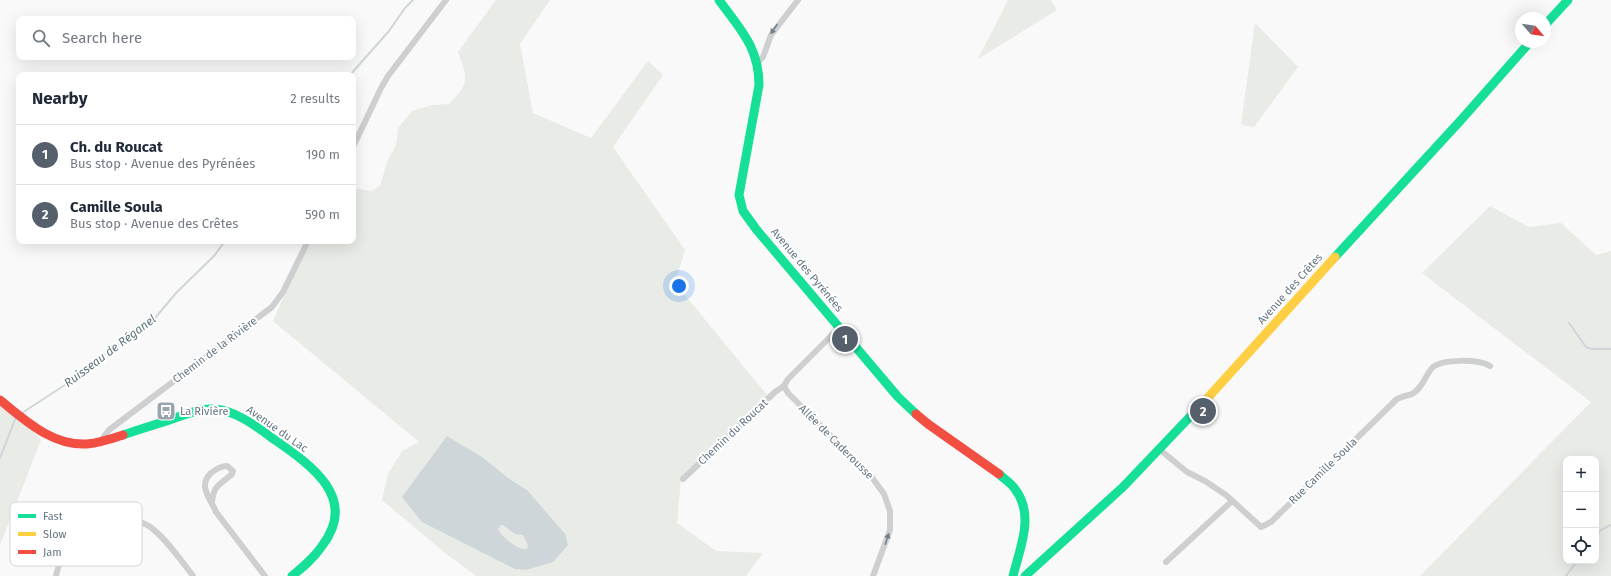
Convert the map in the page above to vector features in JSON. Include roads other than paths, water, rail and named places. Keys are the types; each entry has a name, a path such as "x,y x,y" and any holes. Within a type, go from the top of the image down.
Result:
{"street":[{"path":"356,140 388,76 446,0"},
{"name":"Avenue des Pyrénées","path":"719,0 746,37 758,62 759,85 739,195 740,205 756,229 898,397 928,424 998,474 1015,488 1022,498 1026,511 1025,530 1014,572"},
{"path":"758,62 763,57 771,35 798,0"},
{"path":"1551,18 1568,0"},
{"name":"Avenue des Crêtes","path":"1014,572 1028,575 1059,544 1111,499 1159,449 1481,99 1525,48"},
{"name":"Chemin de la Rivière","path":"103,442 103,438 109,430 272,307 283,292 307,244"},
{"path":"784,386 788,379 839,328"},
{"name":"Rue Camille Soula","path":"1159,449 1187,472 1217,488 1261,527 1271,522 1397,399 1402,396 1412,394 1418,389 1432,368 1442,362 1477,361 1486,363 1490,366"},
{"name":"Chemin du Roucat","path":"683,479 775,392 784,386"},
{"name":"Allée de Caderousse","path":"784,386 788,393 871,476 884,494 890,511 890,530 873,576"},
{"name":"Avenue du Lac","path":"0,400 42,432 62,441 78,444 103,442 191,412 210,408 231,413 274,440 305,464 325,482 331,491 334,505 334,522 327,539 314,556 292,576"},
{"path":"212,502 213,492 219,484 232,474 233,471 227,466 222,466 214,470 206,477 204,485 206,494 212,502 216,512 265,576"},
{"path":"1166,562 1232,501"},
{"path":"142,523 155,531 176,554 193,576"},
{"name":"Avenue des Pyrénées","path":"1008,576 1022,540"},
{"path":"56,576 59,566"}],"waterway":[{"name":"Ruisseau de Réganel","path":"353,72 389,31 405,8 413,0"},
{"name":"Ruisseau de Réganel","path":"22,413 71,381 121,342 151,323 176,293 214,256 223,244"},
{"path":"1569,323 1586,347 1591,349 1611,349"},
{"name":"Ruisseau de Réganel","path":"0,458 16,417"},
{"path":"1599,532 1611,525"},
{"path":"1566,576 1575,564"}],"place":[{"name":"Ch. du Roucat","path":"845,339"},
{"name":"La Rivière","path":"166,411"},
{"name":"Camille Soula","path":"1203,411"}]}
